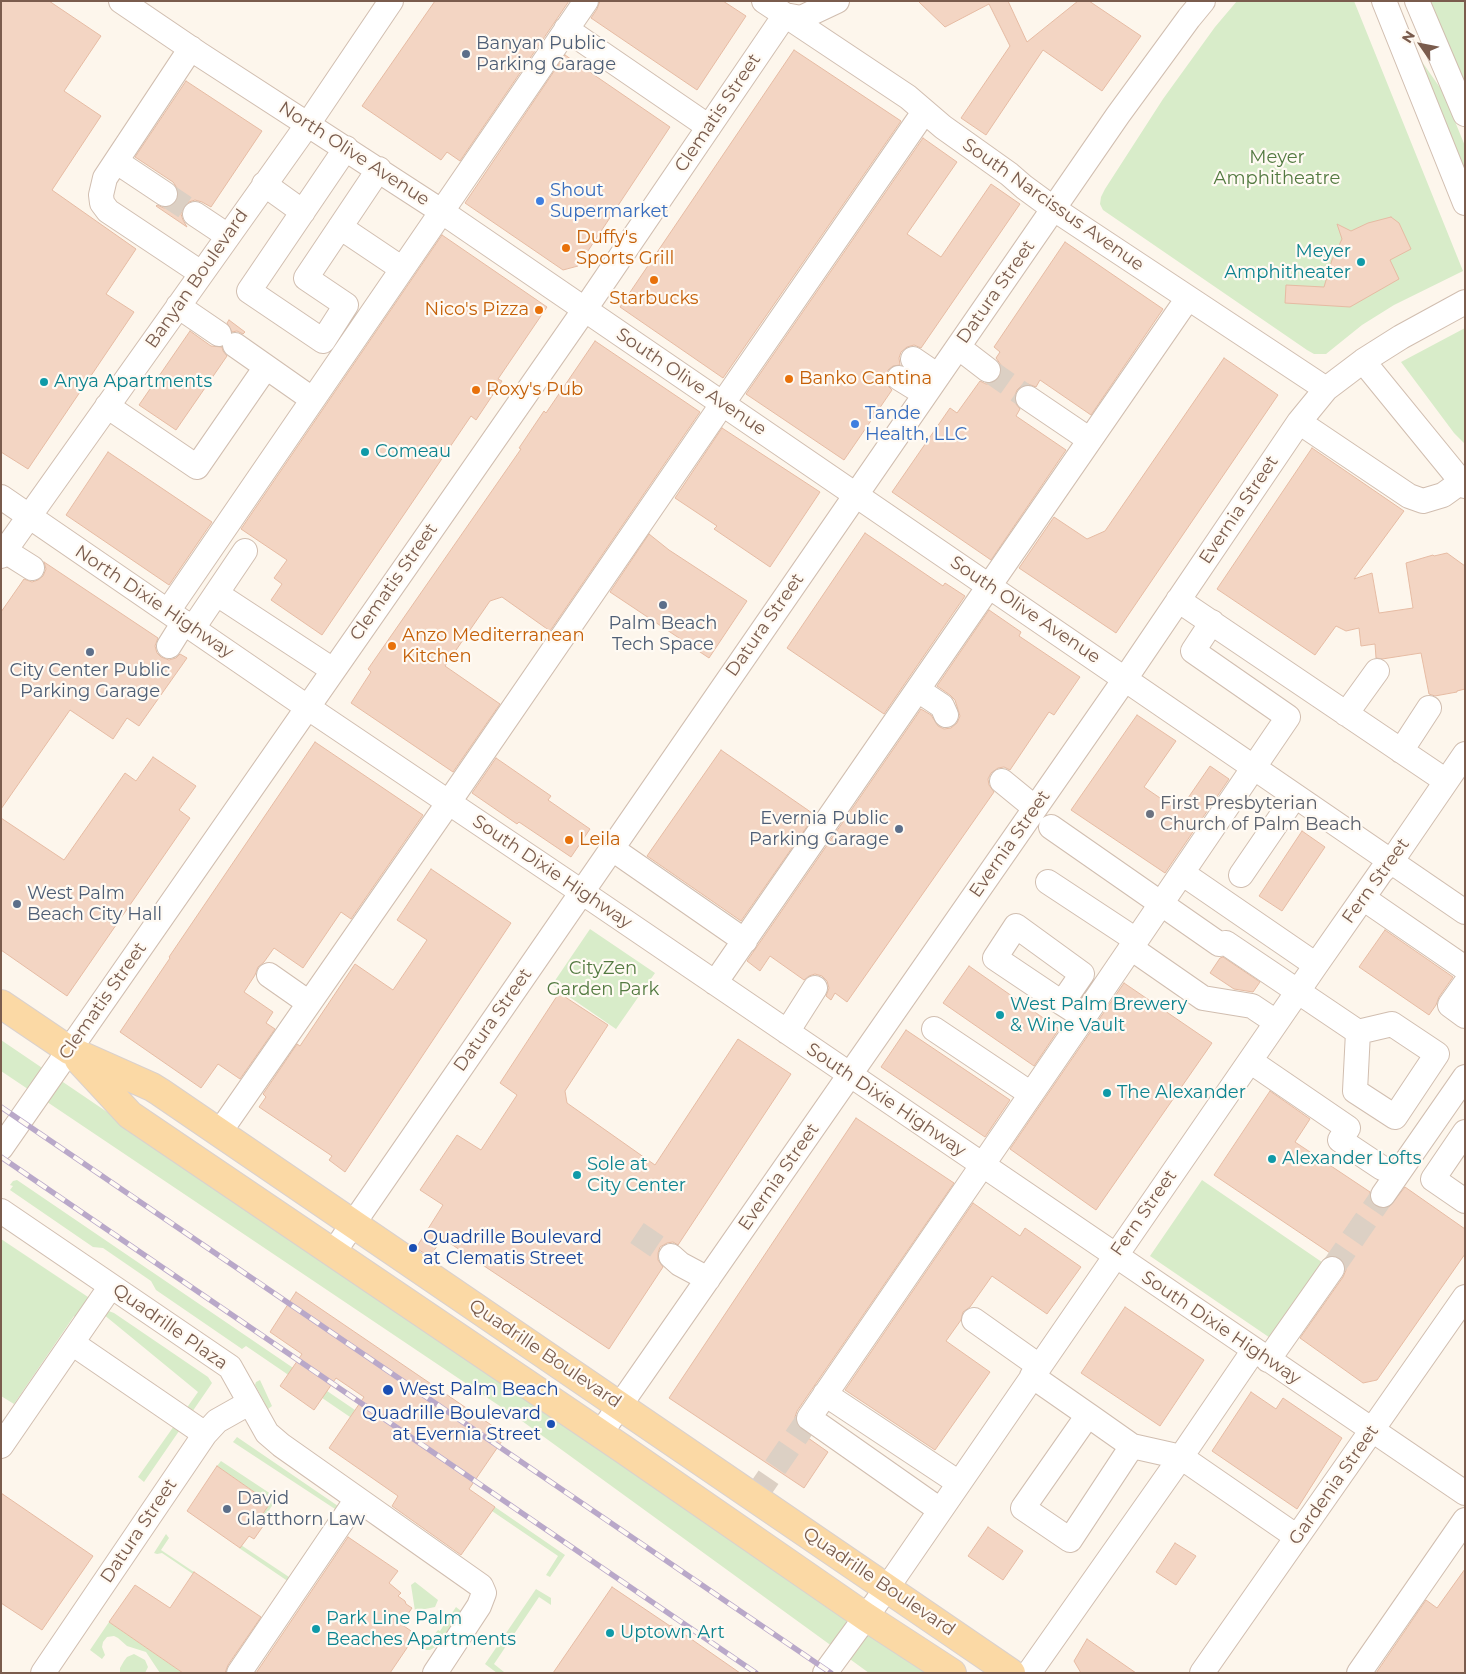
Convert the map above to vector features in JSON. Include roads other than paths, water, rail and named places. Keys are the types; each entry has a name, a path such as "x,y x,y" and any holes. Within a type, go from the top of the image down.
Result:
{"main road":[{"name":"Quadrille Boulevard","path":"1,1004 69,1050 152,1087 1011,1673"},
{"name":"Quadrille Boulevard","path":"69,1050 130,1115 866,1617 952,1673"}],"street":[{"name":"North Olive Avenue","path":"121,1 379,169 585,309"},
{"name":"Banyan Boulevard","path":"3,553 308,124 391,1"},
{"path":"169,646 182,620 312,399 586,1"},
{"name":"South Narcissus Avenue","path":"764,1 782,8 908,97 924,112 1054,209 1326,389"},
{"path":"782,8 801,18 837,1"},
{"name":"Datura Street","path":"333,1253 1118,115 1203,1"},
{"path":"1384,1 1465,203"},
{"path":"1417,1 1465,114"},
{"name":"Clematis Street","path":"1,1148 585,309 708,127 782,8"},
{"path":"566,29 708,127"},
{"path":"191,48 105,178 101,195 102,203 108,211 201,272"},
{"path":"219,1133 924,112"},
{"path":"346,148 249,291 323,341 346,305 306,278 379,169"},
{"path":"116,162 165,194"},
{"path":"264,184 303,212"},
{"path":"195,214 228,236"},
{"path":"340,227 401,268"},
{"path":"715,983 1188,298"},
{"name":"Evernia Street","path":"600,1434 1035,808 1299,422 1326,389 1363,361 1401,337 1465,302"},
{"path":"178,306 312,399"},
{"name":"South Olive Avenue","path":"585,309 1465,912"},
{"path":"958,347 988,370"},
{"path":"913,359 931,385"},
{"path":"1299,422 1409,496 1423,501 1444,495 1463,484 1363,361"},
{"path":"107,406 197,467 266,366"},
{"path":"899,378 931,385"},
{"path":"1028,398 1090,440"},
{"name":"North Dixie Highway","path":"1,497 307,707"},
{"path":"182,620 217,594 246,551"},
{"path":"3,553 32,568"},
{"path":"217,594 333,670"},
{"path":"1178,600 1446,781"},
{"path":"940,1510 809,1418 1288,716 1193,651 1212,622"},
{"path":"1346,714 1376,671"},
{"path":"918,690 942,706 946,715"},
{"name":"South Dixie Highway","path":"307,707 1465,1493"},
{"path":"1401,751 1429,708"},
{"name":"Fern Street","path":"826,1673 887,1588 1276,1022 1381,872 1391,862 1465,754"},
{"path":"1002,781 1035,808"},
{"path":"1241,875 1295,796"},
{"path":"1051,827 1219,944 1226,943 1358,1032"},
{"path":"611,848 745,941"},
{"path":"1182,873 1316,965"},
{"path":"1048,882 1203,998 1252,1006 1276,1022"},
{"path":"1363,898 1465,968"},
{"path":"269,975 309,1003"},
{"path":"1465,984 1450,1005 1465,1016"},
{"path":"787,1032 815,988"},
{"path":"1062,1003 1084,1017"},
{"path":"934,1030 1031,1094"},
{"path":"1250,1060 1348,1128 1340,1140 1382,1168"},
{"path":"1383,1195 1465,1077"},
{"path":"1465,1132 1433,1179 1465,1201"},
{"name":"Quadrille Plaza","path":"1,1211 230,1367 267,1433 281,1445 484,1589 483,1599 479,1606 435,1673"},
{"path":"671,1256 680,1264 708,1279"},
{"path":"1029,1673 1181,1457 1261,1355 1332,1269"},
{"path":"1,1446 112,1286"},
{"name":"Gardenia Street","path":"1202,1673 1465,1296"},
{"path":"974,1320 1088,1415 1132,1446 1181,1457 1297,1537"},
{"path":"72,1343 205,1434"},
{"path":"825,1394 959,1483"},
{"name":"Datura Street","path":"43,1673 205,1434 217,1421 249,1403"},
{"path":"1088,1415 1022,1508 1070,1540 1132,1446"},
{"path":"239,1673 357,1499"},
{"path":"1359,1673 1465,1520"}],"tunnel":[{"path":"165,194 195,214"},
{"path":"988,370 1028,398"},
{"path":"1332,1269 1383,1195"},
{"path":"637,1233 671,1256"},
{"path":"755,1497 809,1418"}],"railway":[{"path":"1,1107 831,1673"},
{"path":"1,1157 756,1673"}],"place":[{"name":"Banyan Public Parking Garage","path":"466,54"},
{"name":"Shout Supermarket","path":"540,201"},
{"name":"Duffy's Sports Grill","path":"566,248"},
{"name":"Meyer Amphitheater","path":"1361,262"},
{"name":"Starbucks","path":"654,280"},
{"name":"Nico's Pizza","path":"539,310"},
{"name":"Banko Cantina","path":"789,379"},
{"name":"Anya Apartments","path":"44,382"},
{"name":"Roxy's Pub","path":"476,390"},
{"name":"Tande Health, LLC","path":"855,424"},
{"name":"Comeau","path":"365,452"},
{"name":"Palm Beach Tech Space","path":"663,605"},
{"name":"Anzo Mediterranean Kitchen","path":"392,646"},
{"name":"City Center Public Parking Garage","path":"90,652"},
{"name":"First Presbyterian Church of Palm Beach","path":"1150,814"},
{"name":"Evernia Public Parking Garage","path":"899,829"},
{"name":"Leila","path":"569,840"},
{"name":"West Palm Beach City Hall","path":"17,904"},
{"name":"West Palm Brewery & Wine Vault","path":"1000,1015"},
{"name":"The Alexander","path":"1107,1093"},
{"name":"Alexander Lofts","path":"1272,1159"},
{"name":"Sole at City Center","path":"577,1175"},
{"name":"Quadrille Boulevard at Clematis Street","path":"413,1248"},
{"name":"West Palm Beach","path":"388,1390"},
{"name":"Quadrille Boulevard at Evernia Street","path":"551,1424"},
{"name":"David Glatthorn Law","path":"227,1509"},
{"name":"Park Line Palm Beaches Apartments","path":"316,1629"},
{"name":"Uptown Art","path":"610,1633"}],"park label":[{"name":"Meyer Amphitheatre","path":"1277,168"},
{"name":"CityZen Garden Park","path":"603,980"}]}
